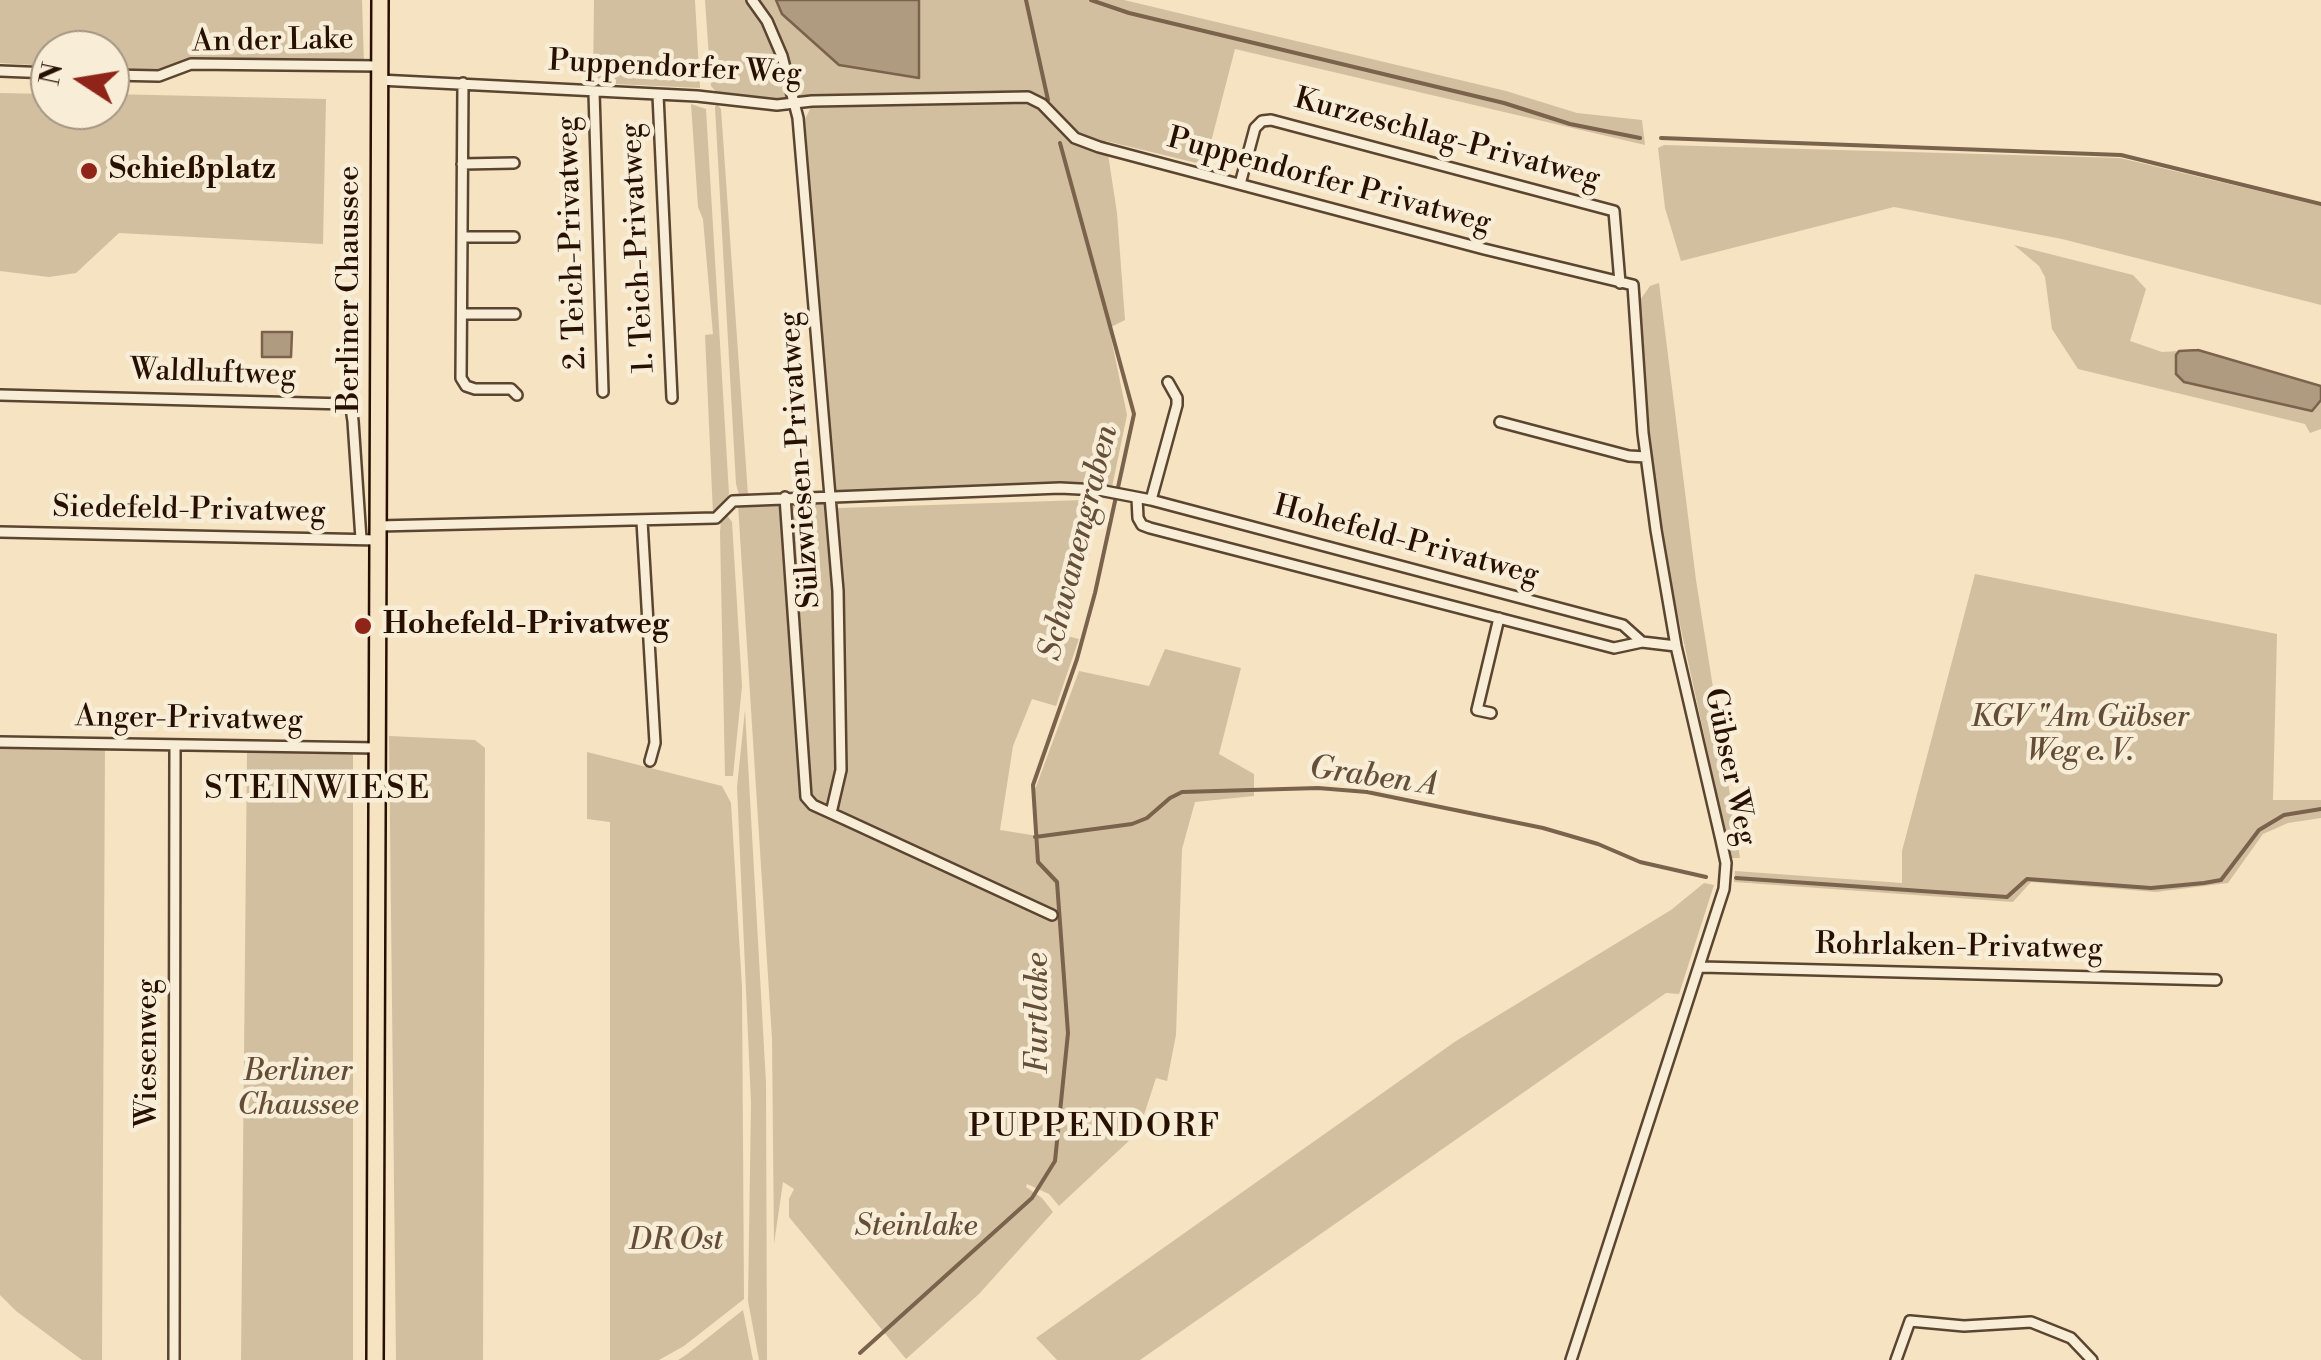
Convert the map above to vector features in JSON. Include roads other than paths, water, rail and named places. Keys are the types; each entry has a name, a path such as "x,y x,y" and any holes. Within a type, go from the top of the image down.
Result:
{"main road":[{"name":"Berliner Chaussee","path":"375,1359 377,748 372,535 380,0"}],"street":[{"name":"Sülzwiesen-Privatweg","path":"752,0 767,21 782,56 794,104 803,169 832,496 842,770 831,813"},
{"name":"An der Lake","path":"130,75 158,76 194,64 380,73"},
{"path":"0,70 30,71"},
{"name":"Puppendorfer Weg","path":"380,73 463,83 794,104 1028,97"},
{"path":"463,83 461,378 466,386 475,389 511,389 517,395"},
{"name":"2. Teich-Privatweg","path":"594,92 603,392"},
{"name":"1. Teich-Privatweg","path":"658,95 672,398"},
{"name":"Puppendorfer Privatweg","path":"1028,97 1042,104 1081,141 1633,285"},
{"name":"Kurzeschlag-Privatweg","path":"1240,184 1258,124 1268,119 1614,211 1620,284"},
{"path":"462,164 514,163"},
{"path":"462,238 514,237"},
{"name":"Gübser Weg","path":"1571,1360 1701,967 1724,888 1726,863 1676,646 1646,457 1633,285"},
{"path":"462,314 515,314"},
{"path":"1151,500 1177,406 1168,382"},
{"name":"Waldluftweg","path":"0,394 346,404 353,420 372,535"},
{"path":"1500,422 1646,457"},
{"name":"Hohefeld-Privatweg","path":"372,535 716,518 733,501 785,497 1060,488 1108,492 1624,625 1642,642"},
{"path":"785,497 806,797 814,805 1052,915"},
{"name":"Hohefeld-Privatweg","path":"1132,497 1138,518 1146,526 1614,648 1642,642 1676,646"},
{"path":"642,521 655,743 650,760"},
{"name":"Siedefeld-Privatweg","path":"0,532 372,535"},
{"name":"Hohefeld-Privatweg","path":"1491,713 1478,710 1500,618"},
{"name":"Anger-Privatweg","path":"0,742 377,748"},
{"name":"Wiesenweg","path":"174,1360 175,747"},
{"name":"Rohrlaken-Privatweg","path":"1701,967 2216,980"},
{"path":"1896,1360 1910,1321 1964,1326 2030,1322 2071,1338 2092,1360"}],"waterway":[{"name":"Schwanengraben","path":"1026,0 1048,100"},
{"path":"1091,0 1129,13 1504,103 1570,124 1640,138"},
{"path":"1661,138 2121,155 2321,204"},
{"name":"Schwanengraben","path":"860,1353 1032,1198 1055,1161 1068,1033 1057,882 1038,862 1033,785 1077,659 1095,593 1134,414 1060,143"},
{"name":"Graben A","path":"1035,837 1132,824 1147,818 1182,792 1318,788 1367,792 1543,828 1598,844 1640,862 1706,877"},
{"name":"Graben A","path":"1736,878 2007,897 2027,879 2151,888 2204,883 2221,880 2259,830 2284,815 2321,809"}],"place":[{"name":"Schießplatz","path":"89,171"},
{"name":"Hohefeld-Privatweg","path":"363,626"}],"district":[{"name":"STEINWIESE","path":"318,790"},
{"name":"PUPPENDORF","path":"1095,1128"}],"park label":[{"name":"KGV \"Am Gübser Weg e. V.","path":"2080,736"},
{"name":"Steinlake","path":"916,1228"},
{"name":"DR Ost","path":"676,1242"}],"water label":[{"name":"Furtlake","path":"1039,1013"}]}
